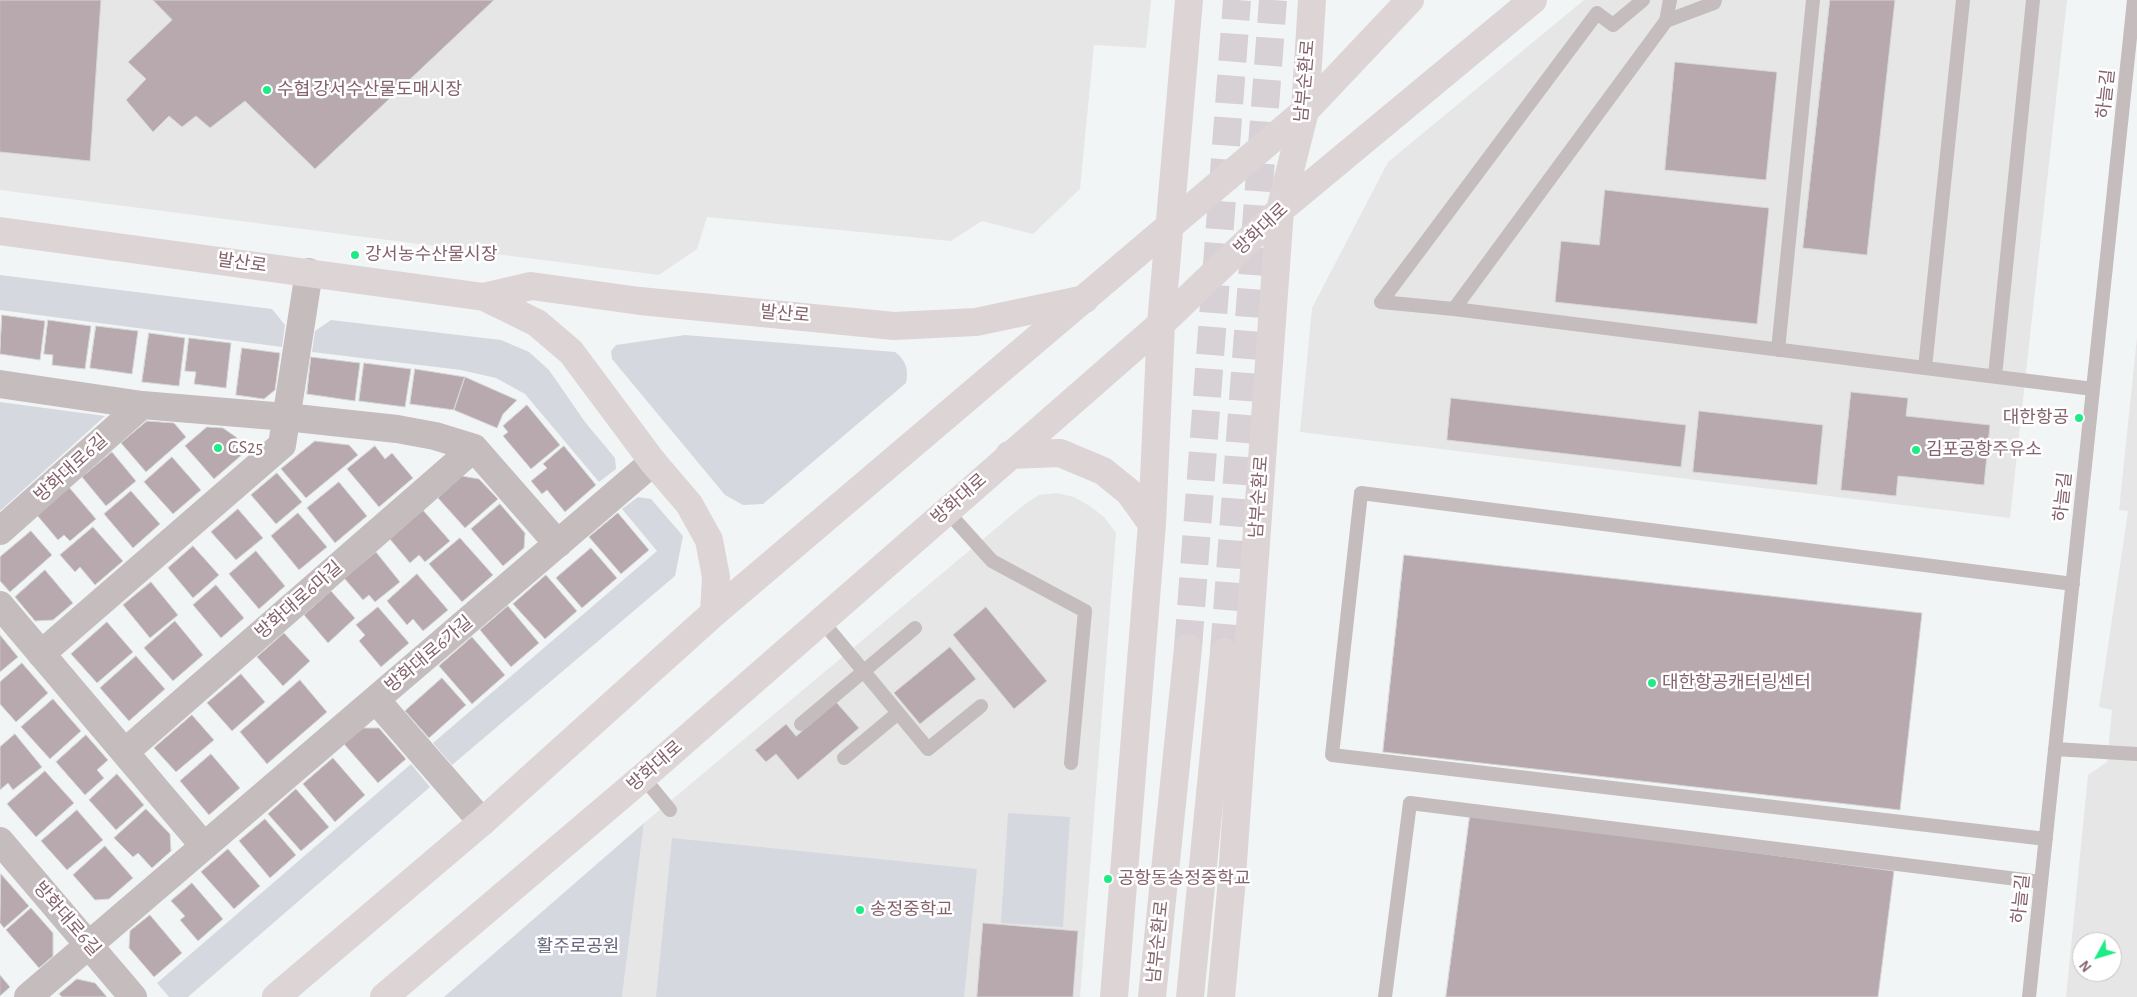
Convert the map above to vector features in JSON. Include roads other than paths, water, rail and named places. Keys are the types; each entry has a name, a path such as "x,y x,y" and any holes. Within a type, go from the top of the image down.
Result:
{"main road":[{"path":"1114,997 1152,524 1161,324 1189,0"},
{"name":"남부순환로","path":"1221,997 1280,210 1305,111 1312,0"},
{"path":"276,997 482,822 714,613 1085,300 1305,111 1410,0"},
{"name":"방화대로","path":"384,997 643,777 946,510 1161,324 1280,210 1533,0"},
{"name":"발산로","path":"0,231 484,297 537,323 571,352 653,462 689,504 708,540 716,577 714,613"},
{"name":"발산로","path":"484,297 531,286 640,301 894,326 976,322 1085,300"},
{"path":"1010,455 1060,453 1104,471 1129,492 1152,524"},
{"name":"남부순환로","path":"1152,997 1188,648"},
{"name":"남부순환로","path":"1190,997 1224,652"}],"street":[{"path":"41,654 282,445 309,272"},
{"path":"0,384 142,405 286,417 397,429 435,436 474,448 558,544"},
{"name":"방화대로6길","path":"0,531 142,405"},
{"name":"방화대로6마길","path":"125,752 474,448"},
{"name":"방화대로6가길","path":"28,997 653,462"},
{"path":"0,605 204,846"},
{"path":"376,700 482,822"},
{"name":"방화대로6길","path":"0,841 133,997"}],"lane":[{"path":"1643,0 1613,24 1596,13 1381,302 1454,309 2093,389"},
{"path":"1454,309 1666,20 1670,0"},
{"path":"1666,20 1714,3 1715,0"},
{"path":"1778,350 1813,0"},
{"path":"1925,368 1963,0"},
{"path":"1995,376 2033,0"},
{"name":"하늘길","path":"2029,997 2134,0"},
{"path":"2046,839 1332,755 1360,493 2073,584"},
{"path":"946,510 992,561 1085,611 1071,763"},
{"path":"822,621 928,749 981,706"},
{"path":"800,724 915,628"},
{"path":"844,758 898,713"},
{"path":"2055,748 2137,754"},
{"path":"643,777 670,810"},
{"path":"1386,997 1410,802 2041,882"}],"tunnel":[{"path":"1188,648 1237,0"},
{"path":"1224,652 1273,0"}],"place":[{"name":"수협 강서수산물도매시장","path":"267,90"},
{"name":"강서농수산물시장","path":"355,255"},
{"name":"대한항공","path":"2079,418"},
{"name":"GS25","path":"218,448"},
{"name":"김포공항주유소","path":"1916,450"},
{"name":"대한항공캐터링센터","path":"1652,683"},
{"name":"공항동송정중학교","path":"1108,879"},
{"name":"송정중학교","path":"860,910"}],"park label":[{"name":"활주로공원","path":"578,947"}]}
